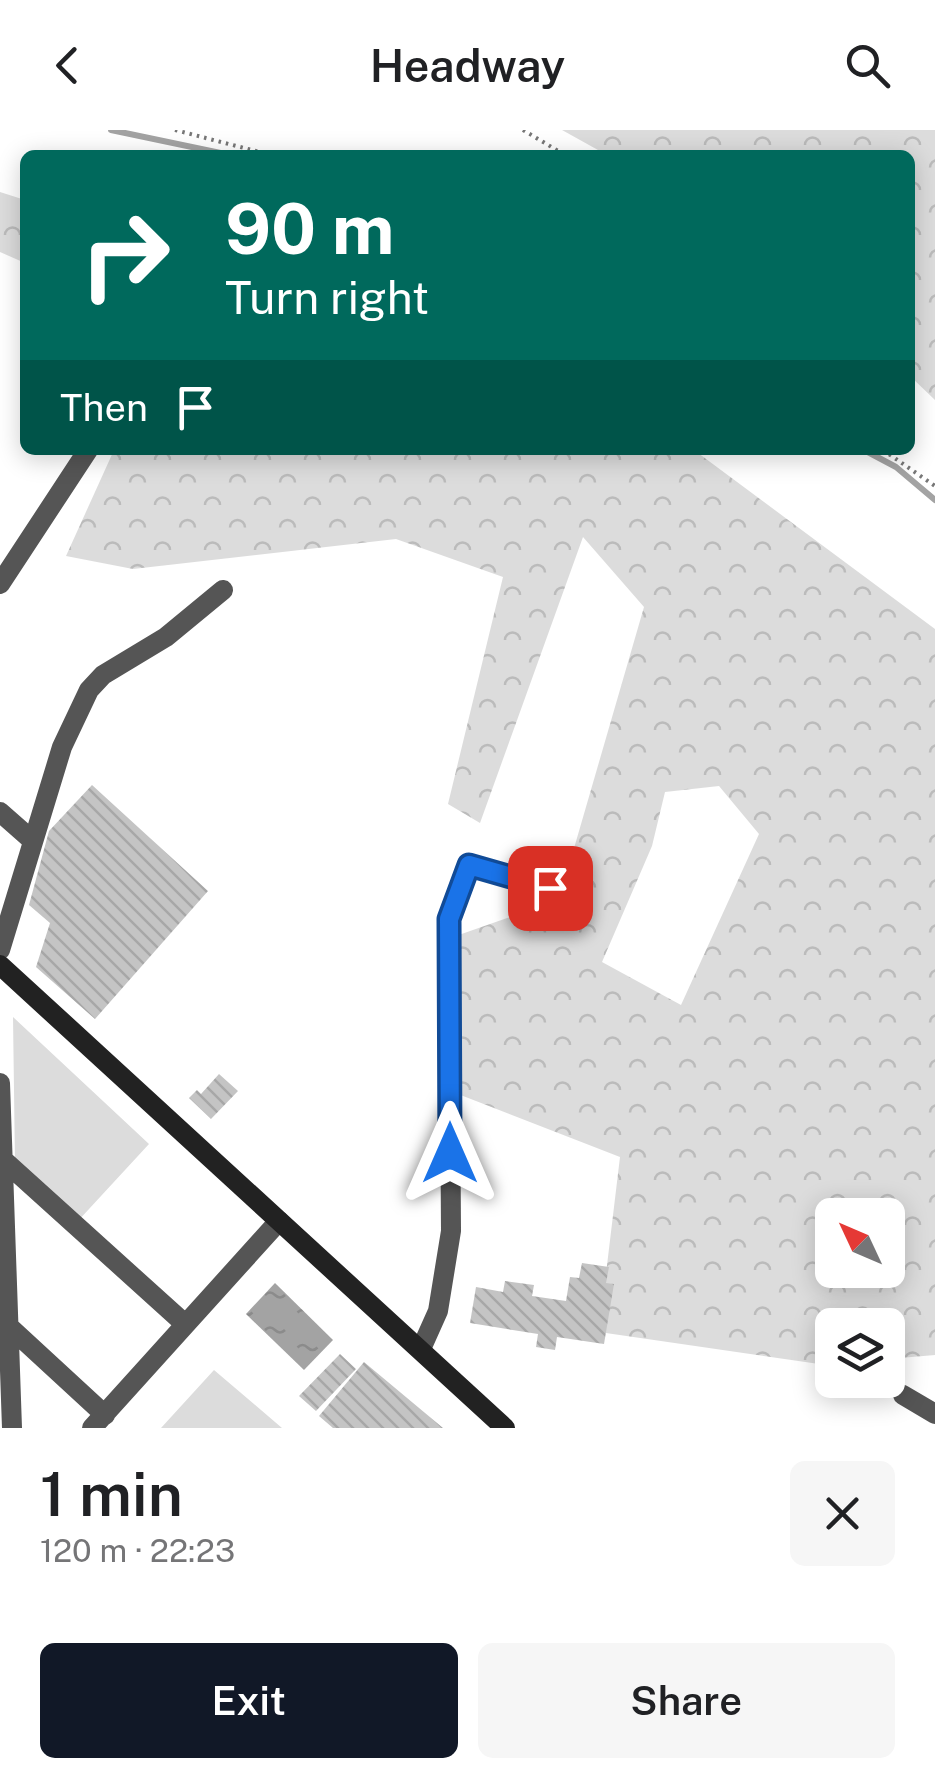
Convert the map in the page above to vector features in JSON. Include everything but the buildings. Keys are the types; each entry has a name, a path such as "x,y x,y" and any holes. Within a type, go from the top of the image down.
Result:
{"street":[{"path":"0,584 85,455"},
{"path":"0,950 62,747 89,690 103,675 166,636 222,590"},
{"path":"0,812 34,840"},
{"path":"421,1350 438,1311 451,1231 449,919 469,865 550,888"},
{"path":"0,965 505,1428"},
{"path":"0,1083 4,1322 12,1428"},
{"path":"1,1158 185,1324"},
{"path":"4,1322 98,1421 278,1221"},
{"path":"905,1396 935,1414"}],"path":[{"path":"175,130 252,150"},
{"path":"523,130 556,150"},
{"path":"890,455 935,486"}],"green space":[{"path":"562,130 935,130 935,400 915,381 915,150 598,150"},
{"path":"0,192 20,198 20,261 0,252"},
{"path":"112,455 701,455 935,629 935,1355 905,1358 905,1308 815,1308 815,1363 599,1332 620,1157 458,1094 453,937 559,900 644,607 583,537 480,823 448,804 503,577 396,539 133,569 66,556","holes":["719,786 759,834 681,1005 602,962 652,846 665,792"]},
{"path":"13,1017 149,1144 77,1222 15,1163"},
{"path":"214,1370 282,1428 161,1428"}],"water":[{"path":"275,1283 333,1340 304,1370 246,1314"}],"waterway":[{"path":"111,130 206,150"},
{"path":"873,455 896,467 935,500"}],"route":[{"path":"450,1153 449,919 469,865 550,888"}]}
